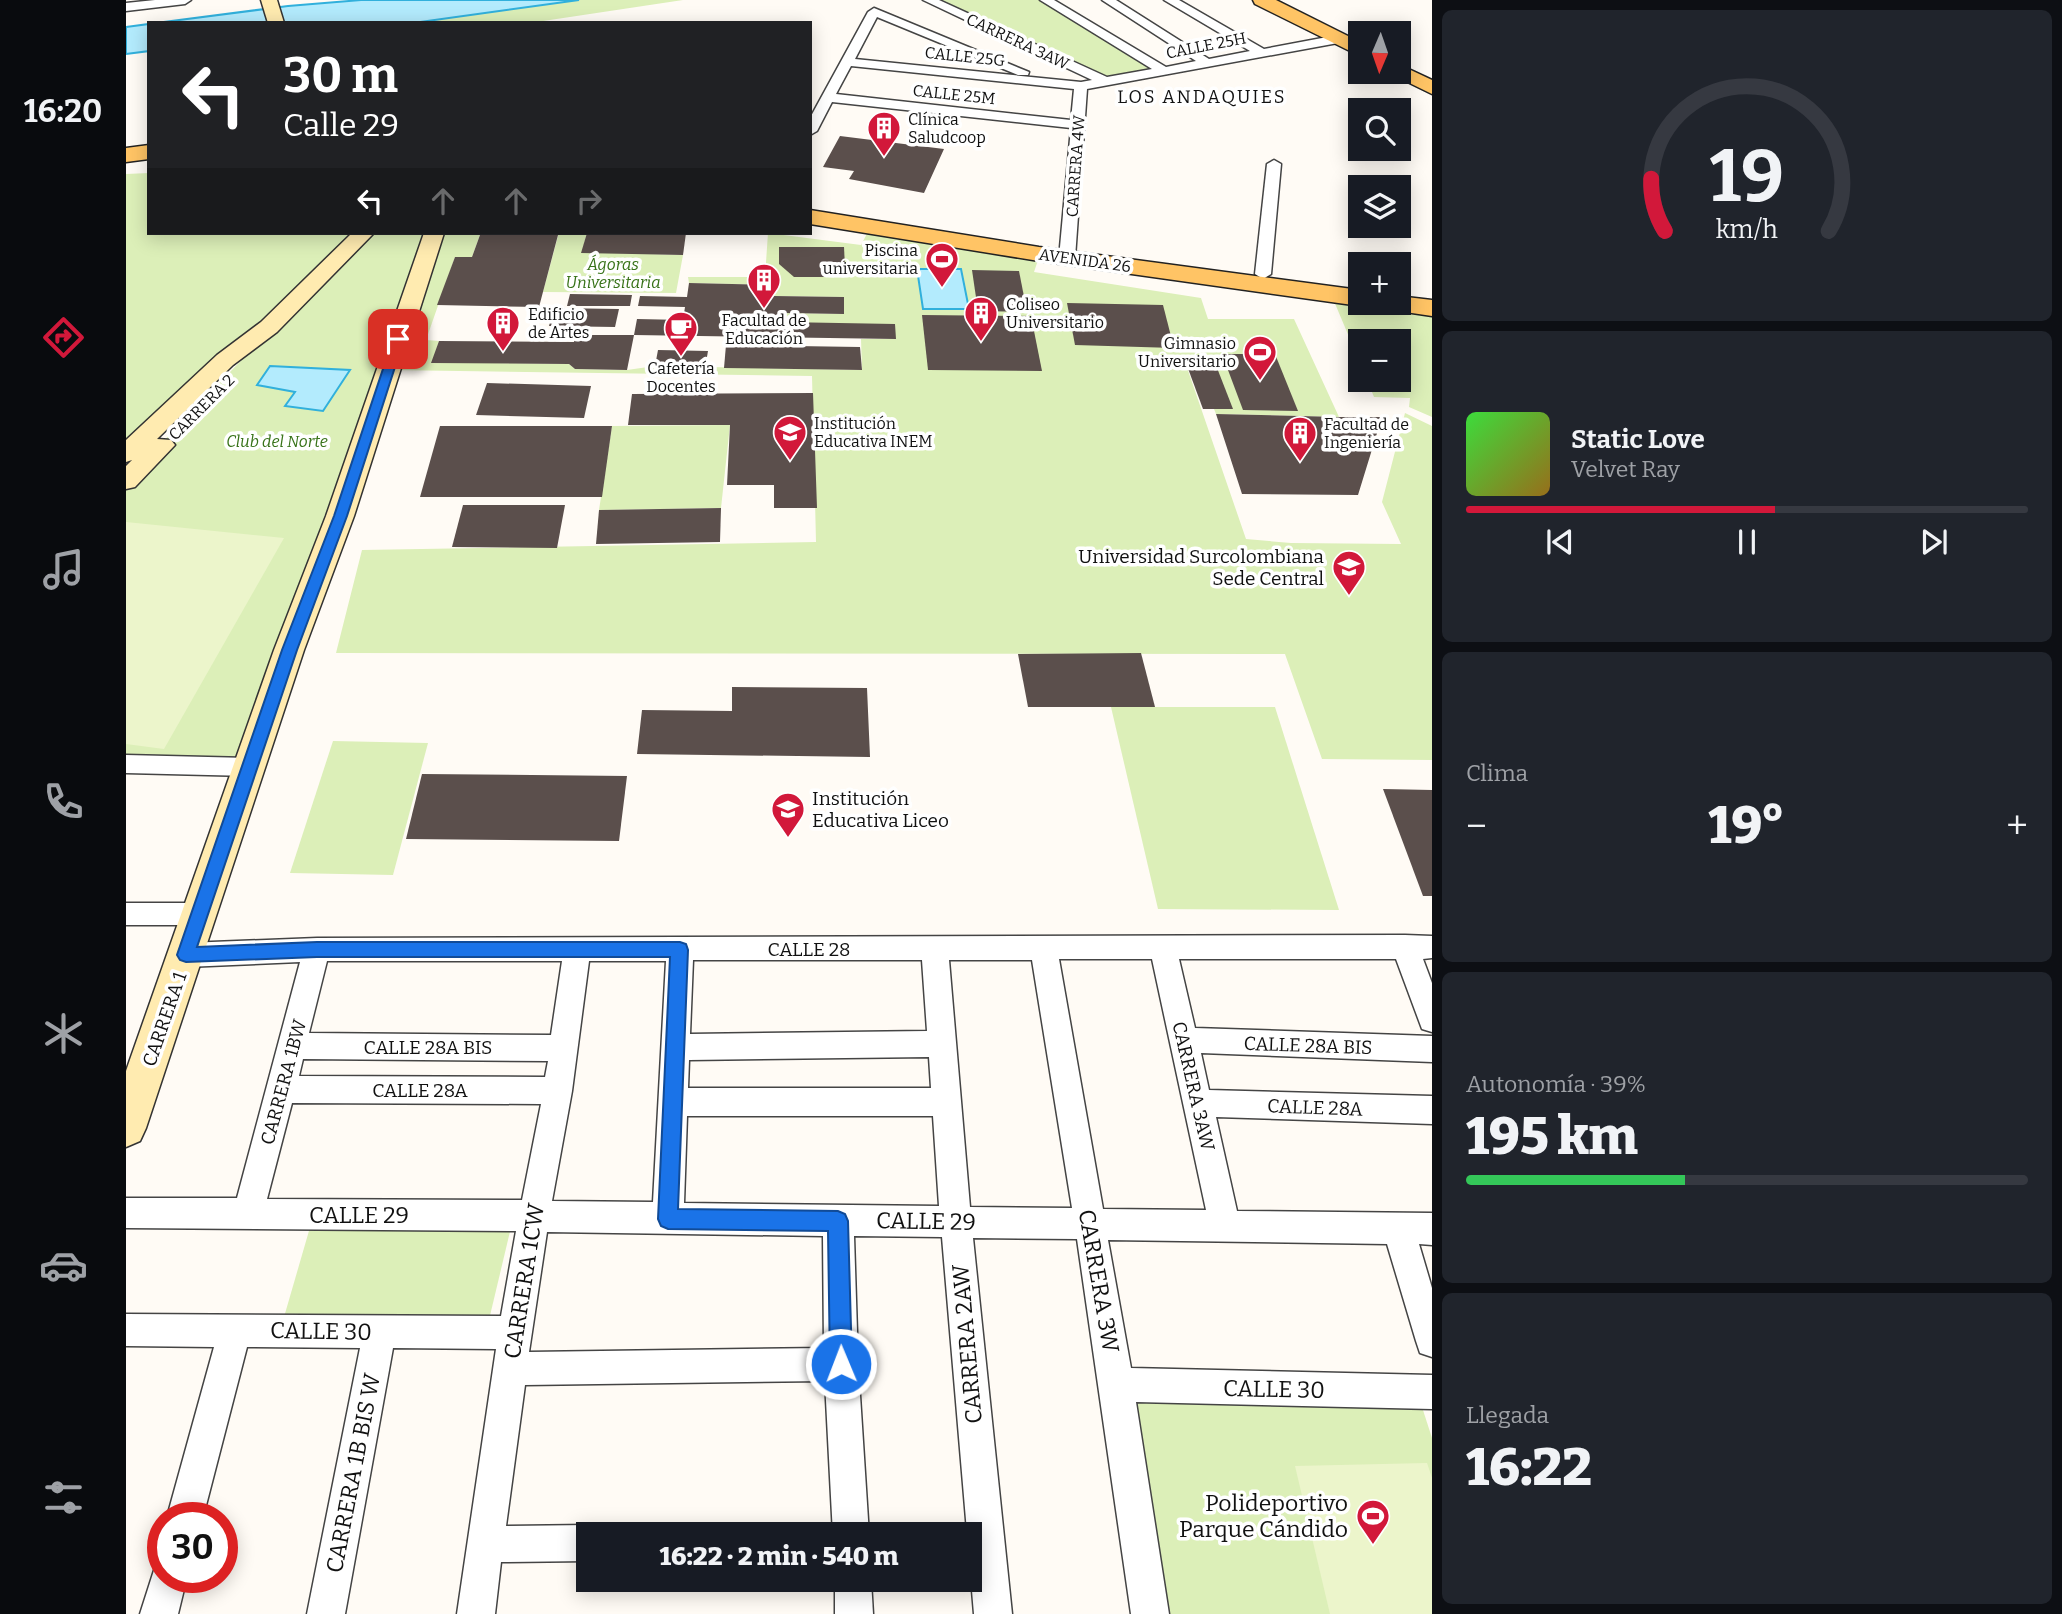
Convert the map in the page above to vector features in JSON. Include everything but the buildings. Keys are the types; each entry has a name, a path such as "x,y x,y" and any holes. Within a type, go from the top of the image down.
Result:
{"main road":[{"path":"269,0 275,21"},
{"path":"1262,0 1348,44"},
{"path":"1281,0 1348,35"},
{"path":"1411,68 1432,78"},
{"path":"1411,77 1432,88"},
{"path":"126,155 147,152"},
{"path":"126,160 147,159"},
{"path":"126,170 147,170"},
{"name":"AVENIDA 26","path":"812,209 1348,296"},
{"name":"AVENIDA 26","path":"812,217 1348,287"},
{"name":"CARRERA 2","path":"126,454 225,359 269,327 362,235"},
{"name":"CARRERA 1","path":"126,1128 132,1093 201,914 289,650 340,516 432,235"},
{"path":"1411,297 1432,300"},
{"path":"1411,305 1432,308"},
{"name":"CARRERA 2","path":"126,481 246,361 269,327"}],"street":[{"path":"126,7 185,0"},
{"path":"1046,0 1164,71"},
{"path":"1108,0 1207,63"},
{"path":"1170,0 1262,53"},
{"name":"CARRERA 3AW","path":"930,1 1107,82"},
{"path":"874,12 897,8"},
{"path":"812,127 874,12"},
{"path":"874,12 1049,83"},
{"name":"CALLE 25H","path":"1081,86 1338,39"},
{"name":"CALLE 25G","path":"846,62 1081,86"},
{"name":"CARRERA 4W","path":"1068,252 1081,86"},
{"name":"CALLE 25M","path":"827,97 1077,125"},
{"path":"1263,274 1274,164"},
{"path":"126,764 249,767"},
{"path":"126,914 201,914"},
{"path":"1405,946 1432,1020"},
{"name":"CALLE 28","path":"186,955 317,950 1432,947"},
{"name":"CARRERA 2AW","path":"935,948 956,1222 993,1614"},
{"name":"CARRERA 3W","path":"1044,948 1117,1385 1150,1614"},
{"name":"CARRERA 3AW","path":"1163,948 1225,1224"},
{"name":"CARRERA 1BW","path":"248,1214 317,950"},
{"name":"CARRERA 1CW","path":"476,1614 515,1333 558,1091 577,950"},
{"path":"668,1219 680,950"},
{"name":"CALLE 28A BIS","path":"1184,1040 1432,1049"},
{"path":"676,1047 943,1044"},
{"name":"CALLE 28A BIS","path":"293,1046 564,1048"},
{"name":"CALLE 28A","path":"281,1089 558,1091"},
{"path":"673,1102 947,1102"},
{"name":"CALLE 28A","path":"1197,1103 1432,1110"},
{"name":"CALLE 29","path":"126,1213 1432,1228"},
{"path":"838,1221 841,1364 850,1522"},
{"path":"1398,1228 1432,1341"},
{"name":"CALLE 30","path":"126,1330 515,1333"},
{"path":"189,1502 235,1331"},
{"name":"CARRERA 1B BIS W","path":"326,1614 380,1332"},
{"path":"510,1369 841,1364"},
{"name":"CALLE 30","path":"1117,1385 1432,1392"},
{"path":"485,1544 576,1543"},
{"path":"853,1592 854,1614"},
{"path":"159,1614 165,1593"}],"green space":[{"path":"579,0 683,0 543,21 427,21"},
{"path":"933,0 1046,0 1163,71 1107,81"},
{"name":"Club del Norte","path":"147,173 147,235 480,235 472,257 455,257 426,340 439,341 432,362 569,364 575,369 627,370 655,366 862,370 861,339 896,339 783,322 783,313 844,314 844,297 774,296 775,285 689,283 688,277 765,277 768,235 861,245 871,226 1040,254 1034,272 1201,298 1208,319 1294,319 1339,417 1216,414 1214,409 1232,409 1183,356 1246,539 1291,543 1401,544 1382,502 1405,413 1432,426 1432,760 1322,759 1285,654 336,653 362,550 816,542 812,376 391,370 250,763 126,762 126,480 329,269 126,454 126,174"},
{"name":"Ágoras Universitaria","path":"480,235 586,235 582,252 683,255 676,293 543,292 558,236"},
{"path":"1331,294 1348,298 1348,315 1411,315 1411,307 1432,309 1432,417 1409,407 1410,398 1374,397 1372,392 1411,392 1411,329 1348,329 1348,334"},
{"path":"730,425 721,508 599,510 612,426"},
{"path":"126,522 284,538 164,749 126,744"},
{"path":"1111,707 1275,707 1339,910 1158,909"},
{"path":"333,741 428,743 393,875 290,873"},
{"path":"313,1217 513,1219 488,1324 282,1324"},
{"path":"1129,1396 1422,1407 1432,1438 1432,1614 1166,1614"},
{"name":"Polideportivo Parque Cándido","path":"1427,1463 1432,1478 1432,1614 1330,1614 1295,1466"}],"water":[{"path":"361,0 579,0 427,21 172,21"},
{"path":"147,24 147,51 126,54 126,27"},
{"name":"Piscina universitaria","path":"917,269 961,269 969,309 923,309"},
{"path":"270,366 350,370 323,411 285,406 295,392 257,385"}],"place":[{"name":"Clínica Saludcoop","path":"884,158"},
{"name":"Piscina universitaria","path":"942,289"},
{"name":"Facultad de Educación","path":"764,310"},
{"name":"Coliseo Universitario","path":"981,343"},
{"name":"Edificio de Artes","path":"503,353"},
{"name":"Cafetería Docentes","path":"681,358"},
{"name":"Gimnasio Universitario","path":"1260,382"},
{"name":"Institución Educativa INEM","path":"790,462"},
{"name":"Facultad de Ingeniería","path":"1300,463"},
{"name":"Universidad Surcolombiana Sede Central","path":"1349,597"},
{"name":"Institución Educativa Liceo","path":"788,839"},
{"name":"Polideportivo Parque Cándido","path":"1373,1546"}],"district":[{"name":"LOS ANDAQUIES","path":"1202,97"}],"route":[{"path":"398,339 340,516 289,650 186,955 317,950 680,950 668,1219 838,1221 841,1364"}]}
